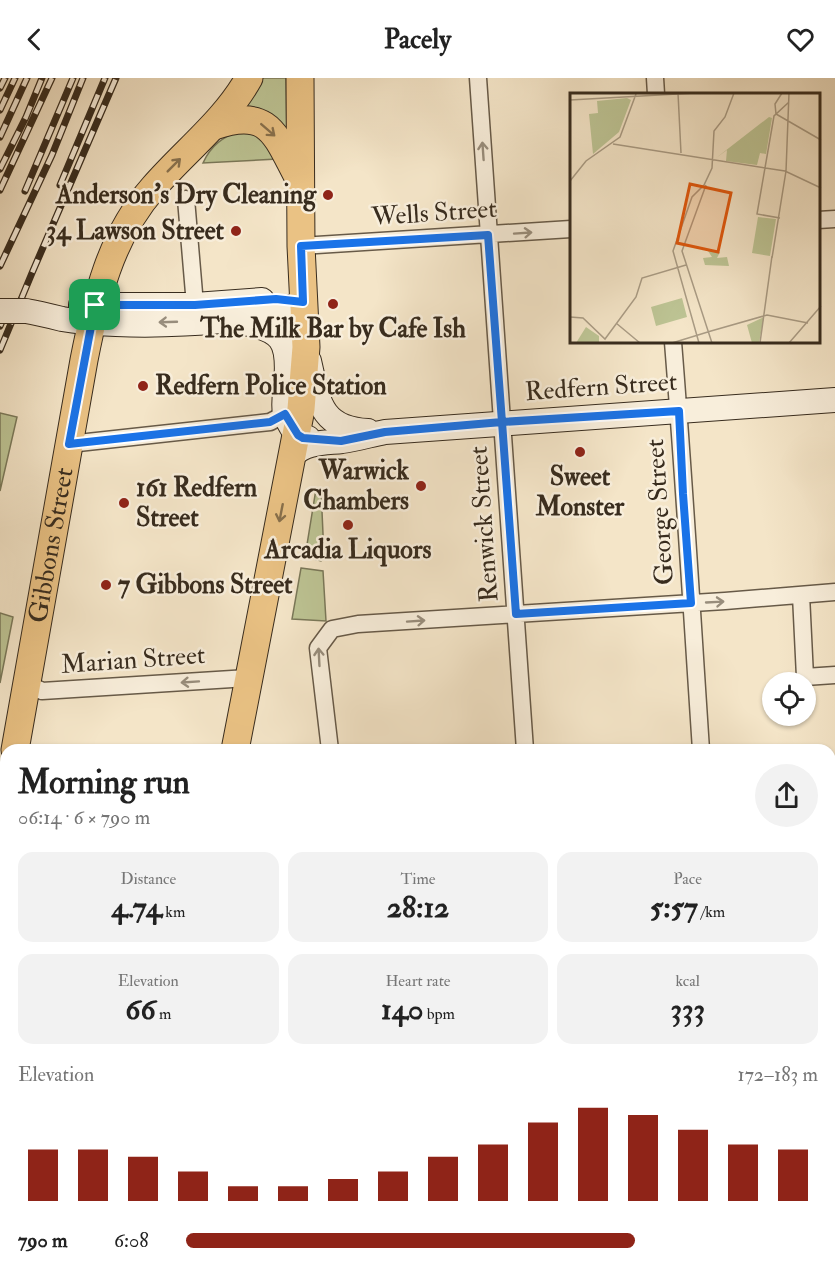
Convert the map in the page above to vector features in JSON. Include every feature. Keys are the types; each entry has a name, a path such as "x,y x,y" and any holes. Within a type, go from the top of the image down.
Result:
{"main road":[{"name":"Gibbons Street","path":"16,744 93,313 115,247 141,203 162,177 214,126 249,78"},
{"path":"236,744 291,435 303,397 306,347 301,246 300,78"},
{"path":"214,126 239,120 261,123 277,138 301,182"}],"street":[{"name":"Renwick Street","path":"478,78 525,744"},
{"path":"655,78 656,93"},
{"path":"186,199 195,305"},
{"path":"820,220 835,219"},
{"name":"Wells Street","path":"301,246 570,229"},
{"path":"93,313 276,299 303,302"},
{"path":"0,311 67,304 93,313 153,323 226,320 285,310 303,302"},
{"path":"226,320 263,327 276,334 281,340 288,360 284,404 291,435"},
{"name":"George Street","path":"674,344 700,744"},
{"path":"306,347 318,398 326,415 339,426 349,429 385,432"},
{"name":"Redfern Street","path":"291,435 336,441 385,432 502,422 835,400"},
{"path":"69,444 270,422 291,435"},
{"path":"329,744 318,648 332,629 358,624 835,592"},
{"path":"801,595 805,677 835,675"},
{"name":"Marian Street","path":"27,678 33,686 42,691 249,678"}],"green space":[{"path":"261,78 286,78 287,144 240,108"},
{"path":"241,130 258,132 277,159 203,163 218,142"},
{"path":"0,413 17,417 0,491"},
{"path":"316,489 321,489 324,556 321,561 305,557"},
{"path":"301,568 323,571 326,621 292,619"},
{"path":"0,613 13,617 0,683"}],"railway":[{"path":"0,88 5,78"},
{"path":"0,110 15,78"},
{"path":"0,137 27,78"},
{"path":"0,169 26,117 42,78"},
{"path":"0,190 52,78"},
{"path":"25,191 73,78"},
{"path":"0,266 52,155 83,78"},
{"path":"60,185 105,78"},
{"path":"0,350 116,78"},
{"path":"0,326 10,304"}],"place":[{"name":"Anderson's Dry Cleaning","path":"328,195"},
{"name":"34 Lawson Street","path":"236,231"},
{"name":"The Milk Bar by Cafe Ish","path":"333,304"},
{"name":"Redfern Police Station","path":"143,386"},
{"name":"Sweet Monster","path":"580,452"},
{"name":"Warwick Chambers","path":"421,486"},
{"name":"161 Redfern Street","path":"124,503"},
{"name":"Arcadia Liquors","path":"348,525"},
{"name":"7 Gibbons Street","path":"106,585"}],"route":[{"path":"95,305 69,444 270,422 285,414 296,434 303,438 336,441 385,432 502,422 516,614 691,603 679,411 502,422 488,235 301,246 303,302 276,299 195,305 95,305"}]}
